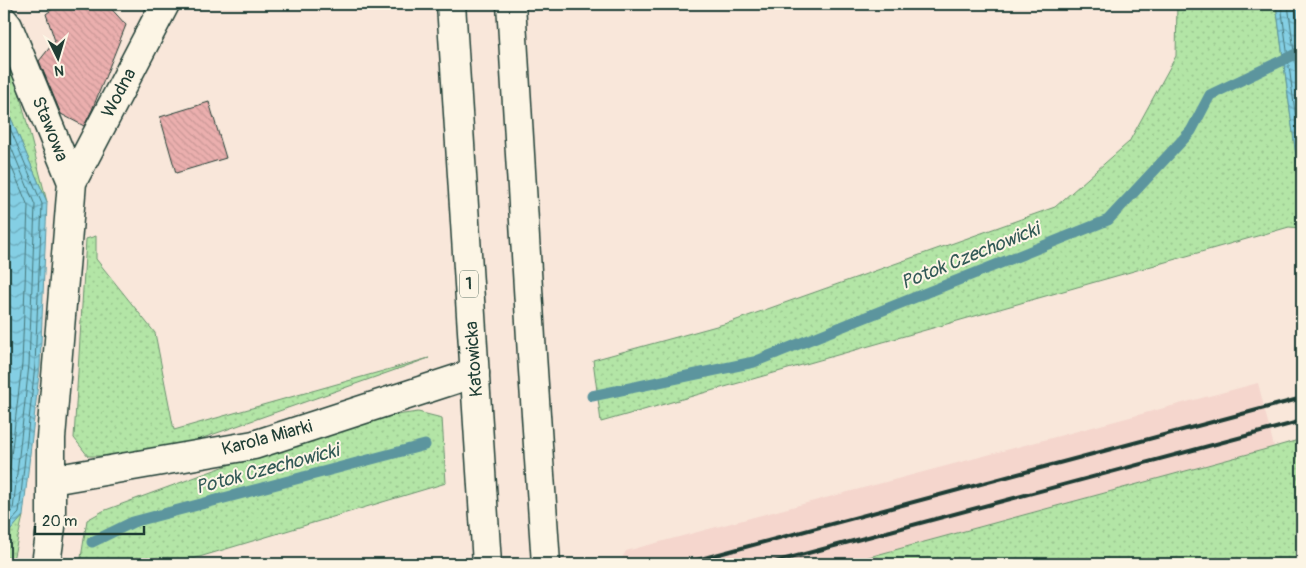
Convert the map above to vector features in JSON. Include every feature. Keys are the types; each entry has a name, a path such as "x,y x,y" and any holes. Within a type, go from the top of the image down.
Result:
{"street":[{"name":"Wodna","path":"72,182 165,4"},
{"name":"Katowicka","path":"451,4 487,564"},
{"path":"512,4 546,564"},
{"name":"Stawowa","path":"4,21 8,26 72,182"},
{"path":"46,564 51,527 51,438 72,182"},
{"name":"Karola Miarki","path":"52,480 254,445 475,373"}],"shaded area":[{"path":"1258,383 1274,447 843,564 622,564 622,558 626,551"}],"green space":[{"path":"1177,4 1276,4 1298,171 1302,181 1302,228 1289,227 601,422 593,360 731,322 1055,207 1129,142 1176,56"},
{"path":"4,56 14,72 47,202 4,102"},
{"path":"96,236 96,259 155,333 174,430 429,358 152,456 88,456 74,438 86,239"},
{"path":"418,412 442,418 446,483 176,564 80,564 87,520 103,511 242,460 367,419"},
{"path":"1302,439 1302,564 843,564 1274,447"},
{"path":"23,516 12,564 4,564 4,538"}],"water":[{"path":"1276,4 1302,4 1302,182 1298,171"},
{"path":"4,102 47,202 40,366 23,516 4,538"}],"building":[{"path":"59,4 107,4 126,25 84,126 61,114 39,61 55,41 46,14"},
{"path":"209,102 226,158 176,173 160,117"}],"waterway":[{"name":"Potok Czechowicki","path":"592,396 754,362 1108,220 1191,131 1210,95 1302,51"},
{"name":"Potok Czechowicki","path":"92,542 133,522 425,445"}],"railway":[{"path":"682,564 1302,398"},
{"path":"767,564 1302,421"}]}
